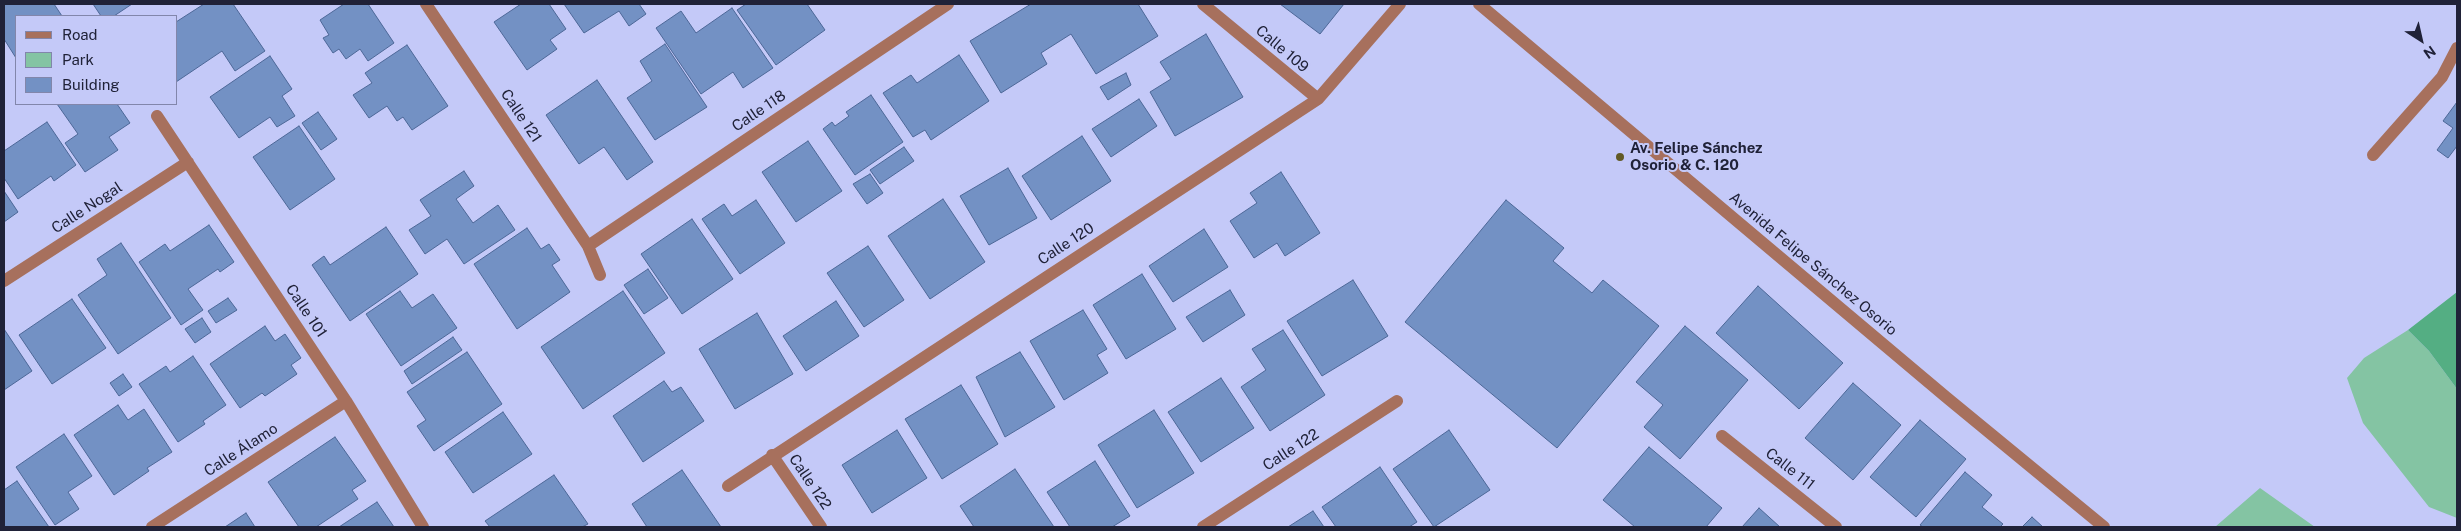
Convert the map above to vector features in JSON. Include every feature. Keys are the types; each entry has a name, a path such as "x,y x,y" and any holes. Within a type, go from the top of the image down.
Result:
{"street":[{"name":"Calle 121","path":"426,4 588,246 600,275"},
{"name":"Calle 118","path":"588,246 948,4"},
{"name":"Calle 109","path":"1203,4 1318,99"},
{"name":"Calle 120","path":"728,486 772,455 1318,99 1400,4"},
{"name":"Avenida Felipe Sánchez Osorio","path":"1479,4 1931,385 2104,527"},
{"path":"2373,155 2442,77 2457,48"},
{"name":"Calle 101","path":"157,116 346,401 422,527"},
{"name":"Calle Nogal","path":"4,281 188,162"},
{"name":"Calle Álamo","path":"152,527 346,401"},
{"name":"Calle 122","path":"1203,527 1397,401"},
{"name":"Calle 111","path":"1722,436 1836,527"},
{"name":"Calle 122","path":"772,455 820,527"}],"green space":[{"path":"2457,292 2457,389 2429,351 2408,330"},
{"path":"2408,330 2429,351 2457,389 2457,518 2429,507 2363,423 2347,378 2364,358"},
{"path":"2260,488 2315,527 2215,527"}],"building":[{"path":"4,4 54,4 61,15 15,15 15,56 4,39"},
{"path":"93,4 132,4 116,15 100,15"},
{"path":"204,4 233,4 265,51 235,71 222,51 178,81 178,21"},
{"path":"344,4 368,4 394,43 368,61 360,49 346,59 339,49 333,53 323,38 329,35 320,20"},
{"path":"521,4 549,4 566,29 550,40 557,49 527,70 494,22"},
{"path":"564,4 639,4 646,14 629,26 619,11 584,33"},
{"path":"746,4 807,4 825,30 776,65 737,10"},
{"path":"1031,4 1138,4 1158,36 1096,74 1071,34 1041,53 1047,64 1001,93 970,41"},
{"path":"1280,4 1344,4 1320,34"},
{"path":"732,8 773,68 743,88 733,72 701,94 656,28 681,11 696,33"},
{"path":"1206,34 1243,97 1175,136 1150,92 1171,79 1160,62"},
{"path":"665,44 707,107 655,140 627,98 652,81 640,61"},
{"path":"407,45 448,106 412,130 403,117 397,121 387,106 369,118 353,95 372,83 365,73"},
{"path":"959,55 989,101 931,140 925,130 913,137 883,93 911,75 917,83"},
{"path":"270,56 292,89 282,96 295,116 277,127 270,117 239,138 210,97"},
{"path":"1126,73 1131,85 1108,100 1100,87"},
{"path":"597,80 653,162 627,180 604,147 579,164 546,115"},
{"path":"871,95 903,142 855,175 823,129 832,122 835,126 849,116 846,112"},
{"path":"1139,99 1157,126 1111,157 1092,129"},
{"path":"2457,102 2457,146 2448,158 2437,150 2453,128 2443,121"},
{"path":"58,105 118,105 130,123 109,137 118,150 85,172 65,143 78,134"},
{"path":"318,112 337,139 321,150 302,123"},
{"path":"47,122 76,165 54,181 51,176 18,199 4,178 4,151"},
{"path":"299,126 335,179 290,210 253,157"},
{"path":"1082,136 1111,181 1051,220 1022,176"},
{"path":"808,141 842,191 796,222 762,172"},
{"path":"904,147 914,161 880,184 870,170"},
{"path":"1008,168 1037,218 989,245 960,196"},
{"path":"464,171 474,186 456,199 473,223 498,205 515,230 464,264 447,239 425,254 409,230 431,216 420,200"},
{"path":"1281,172 1320,233 1285,256 1277,243 1254,258 1230,221 1257,203 1250,193"},
{"path":"870,174 883,193 867,204 853,184"},
{"path":"4,191 18,212 4,222"},
{"path":"943,199 985,262 930,299 888,236"},
{"path":"756,200 785,243 740,274 702,219 724,204 732,216"},
{"path":"1506,200 1564,248 1553,261 1592,293 1603,280 1659,326 1557,448 1405,322"},
{"path":"692,219 733,279 682,314 641,254"},
{"path":"209,225 234,262 220,272 218,269 188,289 203,310 181,325 139,262 165,244 170,251"},
{"path":"386,227 418,274 350,321 312,265 324,256 330,265"},
{"path":"527,228 541,249 549,244 560,260 552,265 570,292 517,329 474,264"},
{"path":"1204,229 1228,267 1173,302 1149,266"},
{"path":"121,243 171,318 118,354 78,295 107,275 97,259"},
{"path":"868,246 904,300 864,327 827,273"},
{"path":"648,269 668,298 644,314 624,285"},
{"path":"1142,274 1176,329 1126,359 1093,305"},
{"path":"1353,280 1388,336 1322,376 1287,321"},
{"path":"1758,286 1843,363 1799,409 1716,333"},
{"path":"1230,290 1245,315 1203,342 1186,317"},
{"path":"400,291 412,308 433,294 457,328 401,366 366,314"},
{"path":"623,291 665,353 583,409 541,347"},
{"path":"228,298 237,310 216,323 208,311"},
{"path":"72,299 106,348 52,384 19,335"},
{"path":"836,301 859,336 806,371 783,336"},
{"path":"1083,310 1107,349 1097,355 1108,373 1064,400 1030,341"},
{"path":"757,313 793,374 735,409 699,349"},
{"path":"202,318 211,332 195,343 185,329"},
{"path":"265,326 275,341 285,334 301,358 291,365 297,374 265,396 262,393 240,408 210,364"},
{"path":"1685,326 1748,380 1680,459 1644,427 1663,405 1636,382"},
{"path":"4,329 32,371 4,390"},
{"path":"1283,330 1325,395 1270,431 1241,387 1266,370 1252,349"},
{"path":"453,337 462,350 412,384 404,371"},
{"path":"467,352 502,404 434,451 417,426 426,420 407,392"},
{"path":"1020,352 1055,407 1005,437 976,377"},
{"path":"193,356 226,405 203,421 205,424 178,442 139,384 166,366 170,372"},
{"path":"123,374 132,387 119,396 110,383"},
{"path":"1221,378 1254,428 1201,462 1168,412"},
{"path":"664,381 672,392 681,387 704,421 643,462 613,416"},
{"path":"1853,383 1901,425 1853,480 1805,438"},
{"path":"961,385 998,444 942,479 905,419"},
{"path":"118,405 128,420 144,409 172,452 147,468 149,471 114,495 74,435"},
{"path":"1154,410 1194,473 1137,508 1098,445"},
{"path":"503,412 532,454 473,493 445,452"},
{"path":"1920,420 1966,459 1916,517 1870,477"},
{"path":"897,430 927,478 872,513 842,465"},
{"path":"1449,430 1490,490 1434,527 1393,469"},
{"path":"64,434 92,476 68,492 79,509 55,525 16,467"},
{"path":"335,437 366,481 352,490 358,499 316,527 299,527 268,482"},
{"path":"1649,447 1722,508 1706,527 1635,527 1603,500"},
{"path":"1095,461 1130,516 1112,527 1070,527 1047,492"},
{"path":"1380,467 1417,522 1409,527 1336,527 1322,507"},
{"path":"1015,469 1054,527 974,527 960,506"},
{"path":"682,470 721,527 647,527 632,504"},
{"path":"1965,472 1992,495 1982,507 2003,524 2000,527 1923,527 1920,525"},
{"path":"554,475 588,524 582,527 490,527 485,521"},
{"path":"17,481 49,527 4,527 4,490"},
{"path":"377,502 394,527 339,527"},
{"path":"1759,508 1780,527 1742,527"},
{"path":"1313,511 1324,527 1288,527"},
{"path":"246,513 255,527 225,527"},
{"path":"2032,517 2043,527 2022,527"}],"place":[{"name":"Av. Felipe Sánchez Osorio & C. 120","path":"1620,157"}]}
